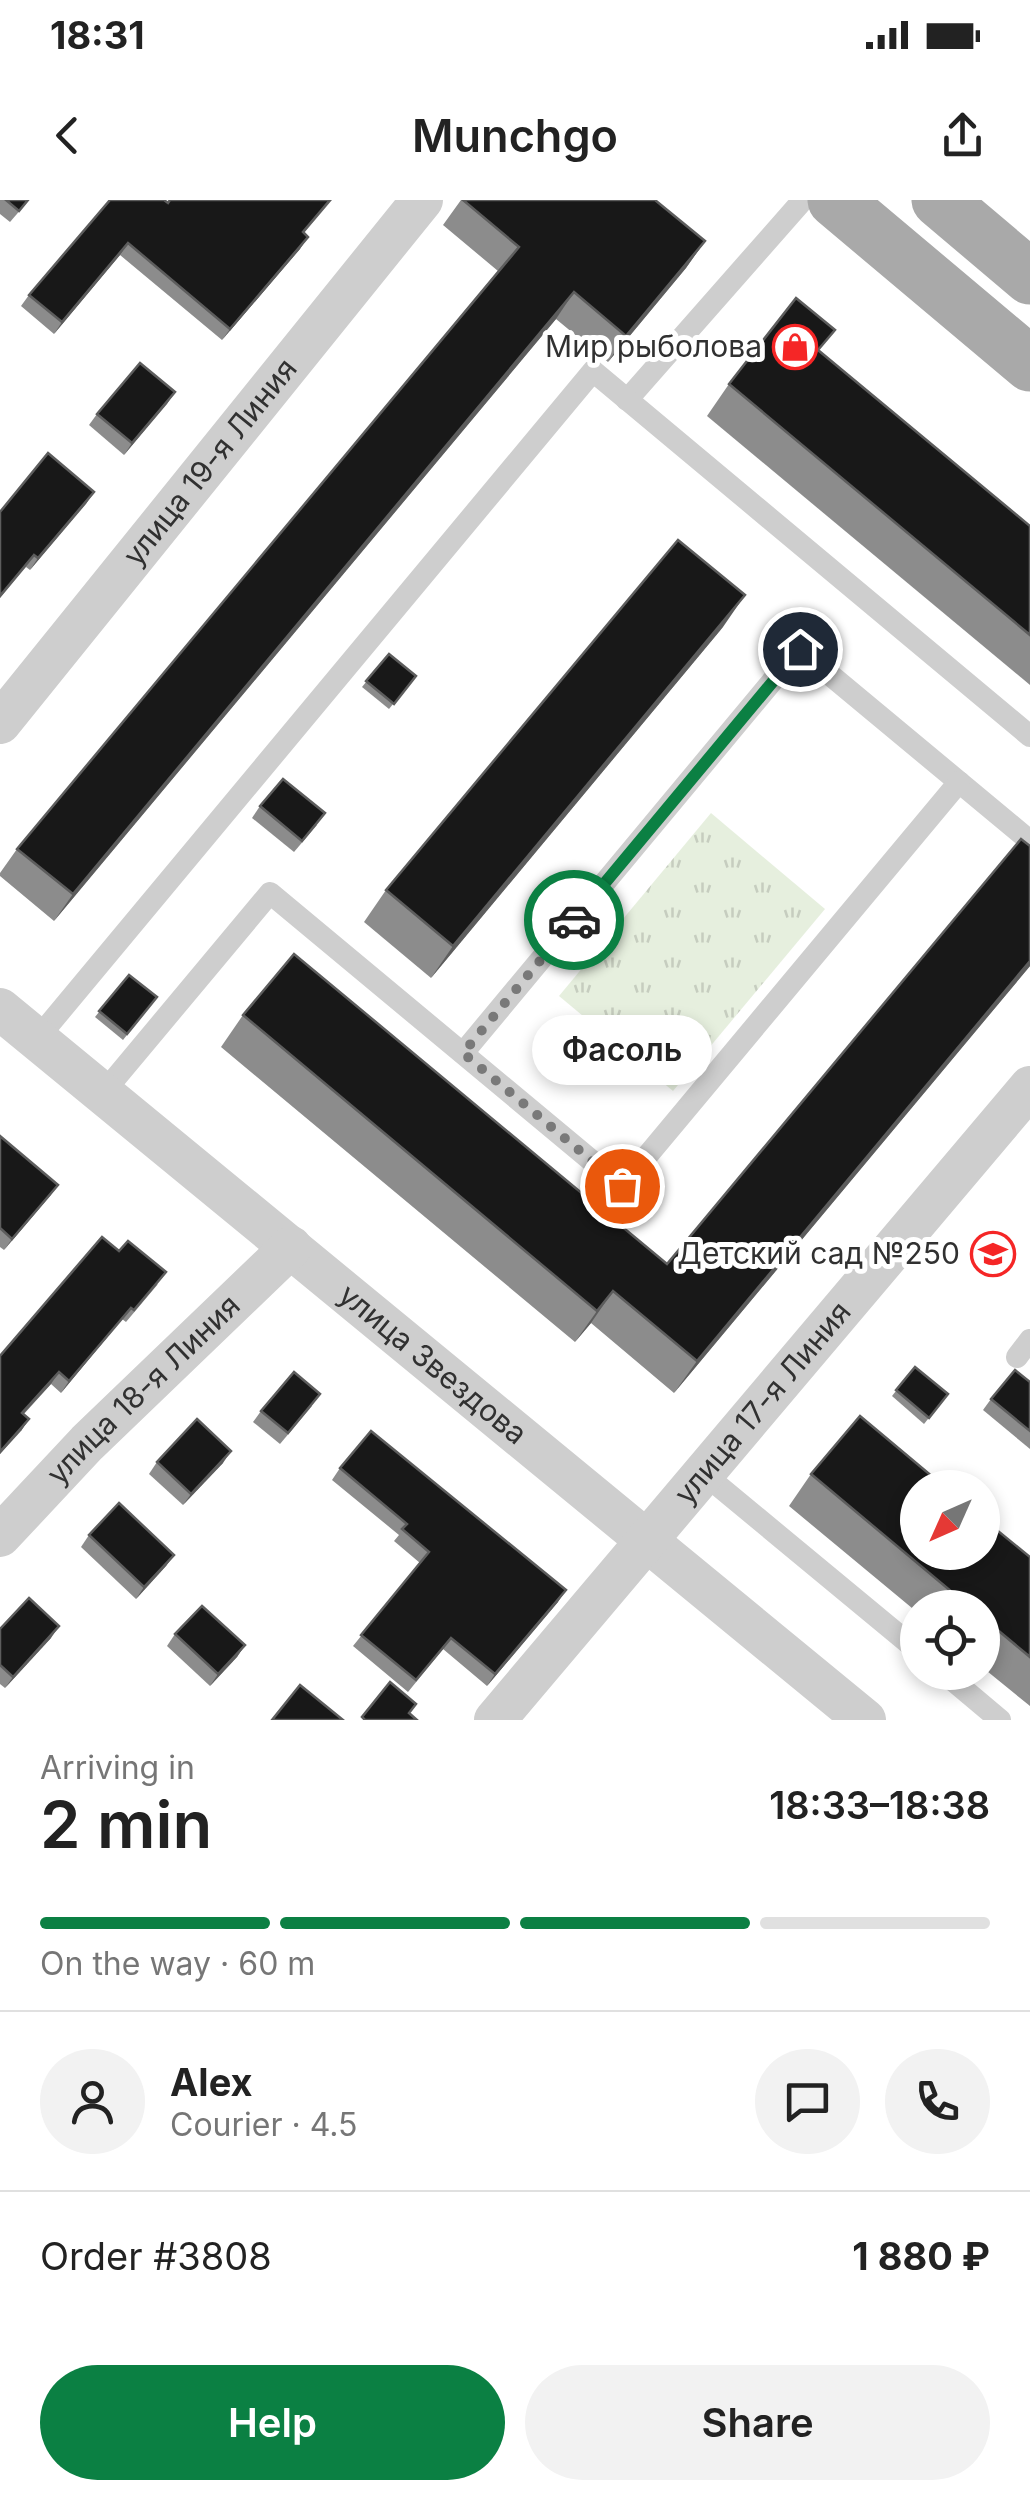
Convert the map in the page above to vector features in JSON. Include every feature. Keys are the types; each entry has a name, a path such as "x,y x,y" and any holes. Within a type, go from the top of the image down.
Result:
{"main road":[{"path":"836,200 1030,364"},
{"path":"938,200 1030,277"}],"street":[{"name":"улица 19-я Линия","path":"0,723 422,200"},
{"name":"улица Звездова","path":"0,1009 865,1720"},
{"name":"улица 17-я Линия","path":"495,1720 1030,1087"},
{"name":"улица 18-я Линия","path":"0,1536 88,1443 290,1248"}],"lane":[{"path":"627,400 802,200"},
{"path":"37,1039 593,371 1030,736"},
{"path":"463,1053 800,649 1030,841"},
{"path":"103,1093 270,892 622,1186 959,782"},
{"path":"703,1473 900,1637"},
{"path":"964,1690 1000,1720"}],"green space":[{"path":"711,813 825,909 673,1091 559,996"}],"building":[{"path":"6,200 28,200 19,211"},
{"path":"110,200 330,200 303,232 308,237 230,329 128,243 62,322 29,295"},
{"path":"463,200 655,200 705,241 626,336 574,292 73,894 17,849 519,247"},
{"path":"796,298 835,330 818,350 1030,526 1030,635 729,384"},
{"path":"140,363 175,392 132,443 97,414"},
{"path":"48,453 94,492 0,596 0,512"},
{"path":"678,540 745,595 453,946 386,890"},
{"path":"389,654 416,676 394,704 366,681"},
{"path":"283,779 325,813 302,841 260,806"},
{"path":"1021,839 1030,846 1030,961 697,1361 613,1291 597,1311 243,1015 294,954 667,1264"},
{"path":"129,975 157,997 127,1034 99,1011"},
{"path":"0,1136 58,1185 12,1239 0,1228"},
{"path":"102,1237 119,1251 128,1241 166,1272 69,1381 59,1372 22,1413 29,1419 0,1452 0,1356"},
{"path":"915,1367 948,1394 929,1418 896,1390"},
{"path":"1015,1370 1030,1382 1030,1431 991,1399"},
{"path":"294,1372 320,1394 288,1433 261,1411"},
{"path":"860,1416 924,1470 900,1470 900,1549 811,1474"},
{"path":"197,1419 231,1451 191,1494 157,1462"},
{"path":"371,1431 566,1590 495,1674 451,1638 416,1680 361,1635 429,1552 402,1529 407,1524 340,1468"},
{"path":"119,1503 174,1555 144,1587 89,1535"},
{"path":"1000,1533 1030,1557 1030,1657 1000,1632 1000,1590 950,1590 926,1570 1000,1570"},
{"path":"29,1598 59,1626 13,1677 0,1665 0,1629"},
{"path":"202,1606 245,1645 218,1674 175,1634"},
{"path":"390,1682 416,1704 409,1713 417,1720 362,1717"},
{"path":"300,1685 343,1720 272,1720"}],"way so far":[{"path":"574,920 463,1053 622,1186"}],"place":[{"name":"Мир рыболова","path":"795,347"},
{"name":"Фасоль","path":"622,1186"},
{"name":"Детский сад №250","path":"993,1254"}],"route":[{"path":"574,920 800,649"}]}
